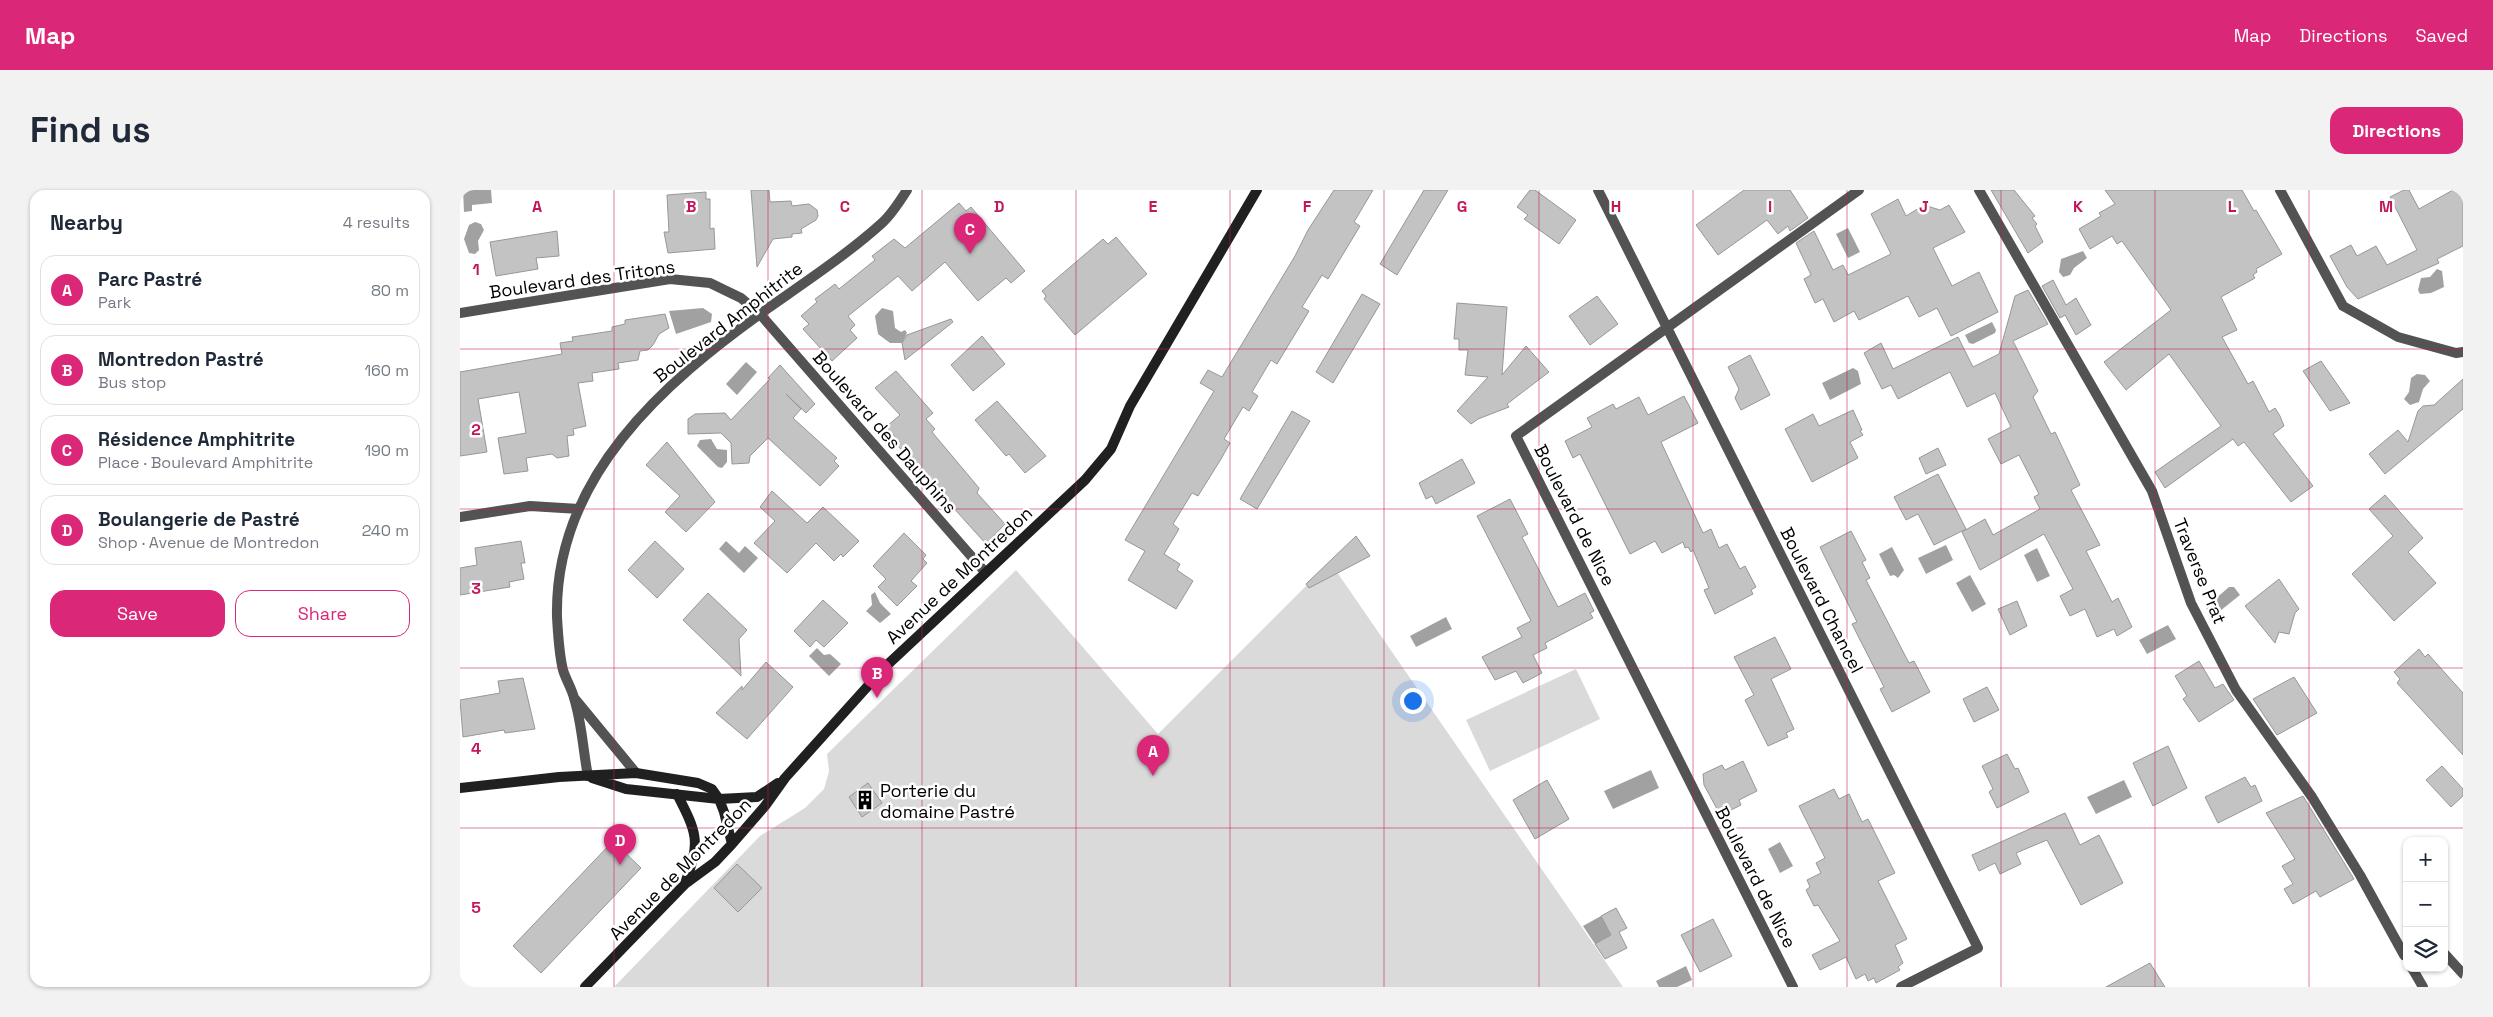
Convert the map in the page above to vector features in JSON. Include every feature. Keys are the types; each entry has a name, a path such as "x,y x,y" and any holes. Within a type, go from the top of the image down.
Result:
{"street":[{"name":"Boulevard Amphitrite","path":"588,776 574,698 563,670 557,599 560,570 579,509 600,468 628,431 663,391 760,314 883,222 908,190"},
{"name":"Avenue de Montredon","path":"586,987 685,884 715,862 732,844 765,806 785,778 885,667 1085,480 1111,449 1130,406 1257,190"},
{"name":"Boulevard Chancel","path":"1598,190 1978,948 1901,987"},
{"name":"Boulevard de Nice","path":"1793,987 1516,436 1860,190"},
{"name":"Traverse Prat","path":"1979,190 2152,491 2192,603 2236,690 2312,797 2360,875 2403,951"},
{"path":"2280,190 2343,306 2398,337 2456,353 2463,352"},
{"name":"Boulevard des Tritons","path":"460,313 670,280 710,283 741,298 760,314"},
{"name":"Boulevard des Dauphins","path":"760,314 985,572"},
{"path":"460,517 530,506 579,509"},
{"name":"Boulevard Amphitrite","path":"574,698 636,773"},
{"path":"460,788 491,783 636,773 698,783 712,789 719,799 732,844"},
{"path":"588,776 626,790 719,799 757,797 785,778"},
{"path":"677,794 696,837 696,855 685,884"},
{"path":"2448,957 2463,974"},
{"path":"2414,972 2423,987"}],"shaded area":[{"path":"463,190 491,190 492,203 472,205 472,211 464,212"},
{"path":"475,222 481,224 484,230 478,241 479,250 475,254 469,253 464,239 469,225"},
{"path":"1848,228 1860,252 1848,258 1836,234"},
{"path":"2083,251 2087,258 2074,268 2070,275 2063,277 2059,272 2061,259"},
{"path":"2437,269 2442,271 2444,287 2431,293 2420,294 2418,290 2421,278 2430,277"},
{"path":"703,308 712,314 711,322 676,334 669,311"},
{"path":"882,308 893,311 895,328 901,332 905,330 907,333 902,343 890,343 878,334 875,316"},
{"path":"1992,322 1996,330 1995,333 1973,344 1969,343 1965,335"},
{"path":"746,362 757,372 737,395 726,384"},
{"path":"1853,368 1858,371 1861,384 1830,400 1822,383"},
{"path":"2417,374 2425,375 2430,381 2423,389 2419,402 2410,405 2404,399 2409,392 2411,378"},
{"path":"711,439 717,449 727,450 727,462 722,468 718,467 697,446 700,440"},
{"path":"726,541 739,553 745,546 758,558 744,573 719,549"},
{"path":"1946,545 1953,560 1926,574 1918,558"},
{"path":"1892,547 1904,570 1898,578 1894,575 1890,576 1879,554"},
{"path":"2037,548 2050,576 2037,582 2024,555"},
{"path":"1330,562 1623,987 614,987 760,836 805,808 824,789 829,771 827,754 1016,570 1158,734"},
{"path":"1970,575 1986,604 1972,612 1956,583"},
{"path":"2229,587 2234,587 2240,595 2210,619 2206,607"},
{"path":"875,592 880,603 891,614 880,623 866,611 872,605 871,595"},
{"path":"1446,617 1452,629 1416,647 1410,636"},
{"path":"2168,625 2176,639 2147,654 2139,640"},
{"path":"817,648 824,655 830,654 841,664 829,676 809,656"},
{"path":"1576,669 1600,719 1490,771 1466,720"},
{"path":"1651,770 1659,788 1613,809 1604,791"},
{"path":"2124,780 2132,797 2096,814 2087,797"},
{"path":"1780,842 1793,866 1780,873 1768,849"},
{"path":"1601,916 1611,935 1595,944 1583,926"},
{"path":"1686,966 1692,980 1677,987 1659,987 1656,981"}],"building":[{"path":"751,190 769,190 770,202 791,201 792,206 809,204 817,210 818,216 816,220 801,229 802,233 792,234 792,237 773,239 757,267"},
{"path":"1334,190 1373,190 1354,222 1360,226 1328,279 1322,275 1302,307 1309,311 1277,364 1271,360 1252,392 1258,396 1249,411 1243,407 1224,439 1230,443 1221,459 1198,496 1192,493 1173,524 1179,529 1164,554 1180,564 1177,570 1193,581 1176,609 1128,580 1145,551 1125,540 1214,391 1200,383 1208,370 1222,377 1295,256 1308,230"},
{"path":"1424,190 1448,190 1397,275 1380,264"},
{"path":"1530,190 1535,190 1576,220 1559,244 1524,219 1528,215 1517,207"},
{"path":"1744,190 1790,190 1808,218 1790,231 1788,226 1778,234 1767,220 1718,255 1696,225"},
{"path":"1991,190 2014,190 2035,216 2032,218 2037,224 2035,226 2043,242 2028,253"},
{"path":"2105,190 2242,190 2254,211 2256,210 2282,254 2256,269 2257,272 2253,275 2255,278 2221,297 2237,330 2222,337 2248,384 2253,381 2269,412 2275,408 2280,416 2284,426 2273,434 2313,486 2291,502 2244,442 2238,446 2233,439 2165,488 2155,472 2221,426 2169,354 2126,390 2104,362 2171,310 2122,241 2117,244 2112,236 2090,249 2079,229 2101,216 2099,213 2115,204"},
{"path":"2404,190 2409,190 2419,209 2453,190 2463,190 2463,246 2437,259 2439,263 2358,299 2347,287 2330,256 2351,245 2357,256 2376,246 2387,265 2417,250 2390,197"},
{"path":"706,192 706,199 710,199 710,229 714,228 715,249 668,253 664,232 669,232 667,195"},
{"path":"1898,199 1906,216 1924,205 1940,210 1949,205 1965,232 1933,248 1952,286 1979,272 1998,312 1951,336 1937,308 1919,317 1908,296 1859,320 1854,311 1834,322 1823,299 1815,303 1804,279 1811,275 1796,243 1814,231 1833,270 1843,265 1848,275 1891,254 1871,214"},
{"path":"959,203 966,211 971,207 1025,271 1011,283 1006,278 978,301 945,262 912,291 898,276 848,316 855,325 850,330 857,338 832,361 803,329 809,324 801,316 817,302 815,299 835,284 839,289 875,260 872,256 894,239 905,248"},
{"path":"557,231 559,256 536,258 538,269 496,276 490,242"},
{"path":"1116,237 1147,274 1075,335 1044,299 1046,296 1042,291 1103,239 1108,244"},
{"path":"2053,280 2066,305 2076,298 2091,325 2076,335 2065,315 2060,318 2042,286"},
{"path":"2028,290 2048,324 2013,341 2038,391 2033,397 2051,434 2055,432 2080,485 2071,490 2100,545 2086,551 2112,602 2118,598 2132,627 2117,636 2114,629 2097,637 2085,609 2070,616 2060,596 2073,589 2044,534 1980,570 1962,532 1985,519 1993,535 2040,509 2034,497 2039,494 2019,455 2001,464 1988,439 2011,427 1995,393 1967,407 1950,372 1898,399 1891,385 1882,389 1864,353 1881,343 1893,369 1958,337 1973,367 1999,354 2015,296"},
{"path":"1362,294 1380,304 1333,383 1316,372"},
{"path":"1597,296 1618,324 1590,345 1569,316"},
{"path":"1457,303 1507,307 1502,375 1526,346 1549,372 1507,404 1509,407 1478,419 1471,424 1457,411 1488,377 1465,375 1468,350 1459,350 1459,339 1454,339"},
{"path":"665,314 669,328 659,334 648,350 640,351 638,360 618,363 619,369 592,373 593,381 578,383 586,426 573,429 574,435 567,436 569,456 557,458 552,454 526,458 528,471 504,474 498,438 526,433 519,392 478,399 487,452 460,456 460,372 562,354 560,343 573,341 572,337 612,331 612,327 625,324 625,320"},
{"path":"951,319 953,322 905,360 902,343 907,335"},
{"path":"982,336 1005,364 973,391 951,365"},
{"path":"1750,355 1770,395 1741,410 1735,398 1739,389 1728,367"},
{"path":"2321,361 2350,403 2330,411 2303,371"},
{"path":"780,365 815,404 806,413 786,394 801,409 793,418 837,458 834,461 839,466 820,486 768,438 750,456 749,463 732,464 731,443 721,433 688,434 688,419 695,414 725,413 731,420 770,379 768,378"},
{"path":"896,371 933,413 926,419 935,429 932,432 979,488 977,493 1005,524 986,544 897,445 900,442 886,427 900,415 875,388"},
{"path":"2463,379 2463,409 2385,474 2369,454 2398,430 2408,442 2418,411 2423,406 2434,405"},
{"path":"1684,396 1698,423 1661,442 1703,533 1711,529 1719,548 1727,544 1740,569 1745,566 1756,587 1751,590 1753,594 1715,614 1704,590 1709,588 1693,550 1691,552 1688,547 1685,548 1683,542 1662,553 1655,541 1630,554 1580,454 1573,458 1565,441 1592,427 1587,418 1613,404 1616,409 1639,397 1648,415"},
{"path":"997,401 1046,456 1025,473 1009,454 1006,456 975,420"},
{"path":"1853,410 1863,435 1850,442 1858,458 1812,482 1785,429 1813,414 1819,426"},
{"path":"1292,411 1310,421 1257,509 1240,499"},
{"path":"667,442 715,502 686,532 665,512 680,496 646,465"},
{"path":"1938,448 1946,465 1926,474 1919,458"},
{"path":"1462,459 1475,483 1436,504 1432,496 1426,499 1419,483"},
{"path":"1938,474 1966,529 1934,545 1918,514 1906,520 1894,497"},
{"path":"772,491 807,523 823,507 859,541 843,557 841,554 834,561 816,543 787,573 754,543 775,521 760,507"},
{"path":"2385,495 2423,538 2408,552 2436,583 2394,621 2352,574 2393,536 2369,509"},
{"path":"1510,499 1528,534 1522,537 1558,607 1585,593 1594,611 1590,613 1593,618 1545,643 1547,648 1533,655 1542,673 1523,683 1516,671 1495,680 1482,657 1522,637 1517,628 1531,621 1477,516"},
{"path":"1851,531 1866,560 1862,562 1870,578 1866,580 1909,663 1914,661 1930,692 1892,712 1880,689 1884,687 1852,624 1857,622 1820,547"},
{"path":"904,533 926,555 923,559 927,563 911,581 917,586 897,606 878,587 886,579 873,566"},
{"path":"1356,536 1370,556 1309,588 1306,584"},
{"path":"521,541 525,563 521,563 524,579 509,582 510,587 460,595 460,568 477,565 475,548"},
{"path":"655,541 684,569 657,598 628,570"},
{"path":"2279,579 2299,609 2295,613 2289,634 2279,632 2275,643 2245,606"},
{"path":"708,593 747,630 739,639 741,676 683,620"},
{"path":"823,600 848,623 824,647 816,640 810,647 794,631"},
{"path":"2017,601 2027,626 2010,635 1998,609"},
{"path":"1775,637 1791,669 1771,679 1794,729 1786,733 1788,737 1768,746 1745,700 1754,695 1734,657"},
{"path":"2419,649 2425,657 2428,654 2463,693 2463,755 2397,683 2400,679 2394,672"},
{"path":"2199,661 2215,688 2223,684 2234,700 2199,722 2183,699 2187,696 2175,676"},
{"path":"766,662 793,687 747,739 716,713 742,686 742,690"},
{"path":"2294,677 2317,713 2277,735 2253,699"},
{"path":"523,678 535,729 505,733 504,730 463,737 460,700 500,693 498,681"},
{"path":"1987,687 1999,710 1974,722 1963,699"},
{"path":"2168,746 2187,788 2153,806 2133,763"},
{"path":"2007,754 2015,769 2018,768 2029,792 1997,808 1989,792 1993,789 1982,766"},
{"path":"1743,761 1757,791 1739,800 1741,805 1731,810 1717,809 1704,785 1703,774 1722,765 1725,770"},
{"path":"2442,766 2463,789 2463,796 2451,807 2426,780"},
{"path":"2245,777 2251,787 2255,785 2262,801 2218,823 2205,797"},
{"path":"1547,780 1569,819 1535,839 1513,800"},
{"name":"Porterie du domaine Pastré","path":"868,783 882,803 862,817 849,797"},
{"path":"1834,789 1839,799 1849,794 1862,822 1868,819 1895,873 1878,881 1907,939 1895,945 1903,963 1898,967 1900,970 1876,983 1874,978 1868,981 1865,974 1856,979 1846,957 1820,970 1812,955 1840,941 1818,905 1814,906 1806,890 1810,887 1807,880 1821,873 1816,863 1825,858 1799,806"},
{"path":"2303,796 2354,879 2320,897 2316,891 2293,904 2284,889 2293,884 2282,866 2295,859 2266,813"},
{"path":"2065,813 2080,845 2099,835 2123,883 2081,905 2047,840 2016,853 2021,864 2000,874 1995,863 1979,871 1972,855"},
{"path":"613,841 641,868 541,973 513,946"},
{"path":"737,864 762,888 738,912 714,888"},
{"path":"1616,908 1627,928 1619,932 1627,948 1605,959 1595,944 1611,935 1601,916"},
{"path":"1713,919 1732,956 1700,972 1681,935"},
{"path":"2150,963 2165,987 2106,987"}],"place":[{"name":"Résidence Amphitrite","path":"970,254"},
{"name":"Montredon Pastré","path":"877,698"},
{"name":"Parc Pastré","path":"1153,776"},
{"name":"Porterie du domaine Pastré","path":"865,800"},
{"name":"Boulangerie de Pastré","path":"620,865"}]}
